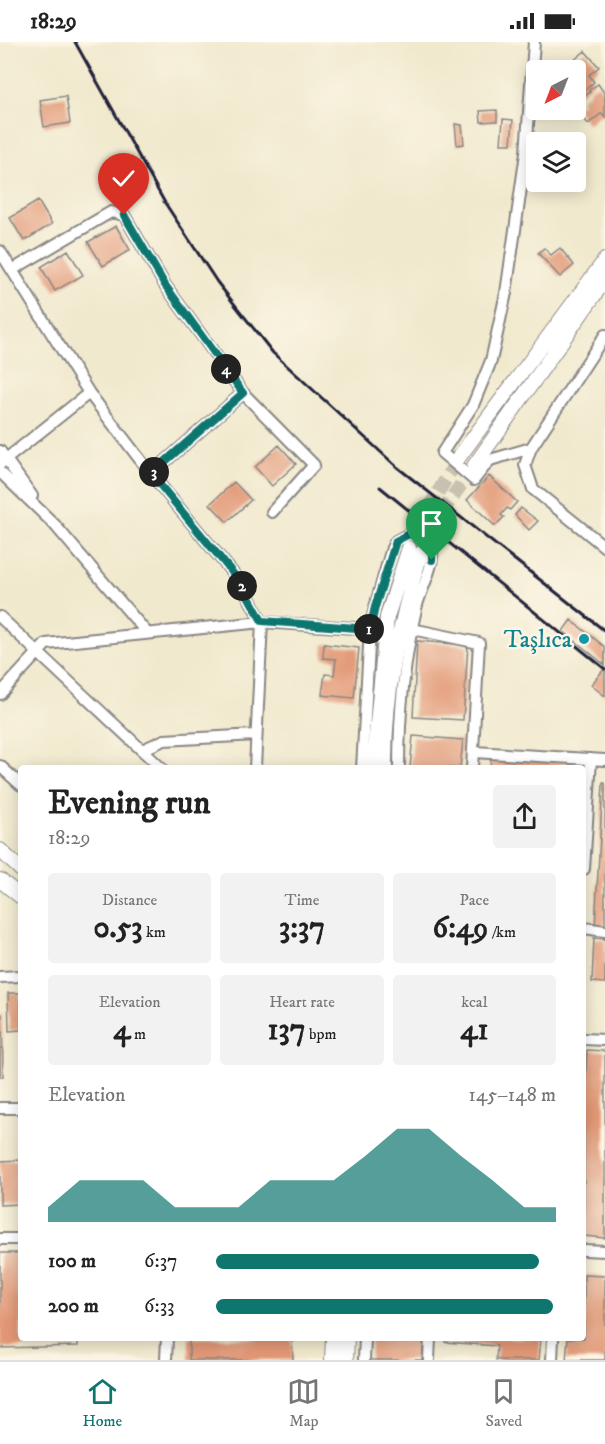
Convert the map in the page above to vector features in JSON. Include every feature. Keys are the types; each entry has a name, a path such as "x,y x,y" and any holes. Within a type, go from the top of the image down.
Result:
{"main road":[{"path":"459,457 605,260"},
{"path":"474,466 605,280"},
{"path":"373,765 387,617 415,550 388,696 385,765"},
{"path":"0,850 18,867"},
{"path":"0,880 18,895"},
{"path":"332,1360 333,1341"},
{"path":"346,1360 347,1341"}],"street":[{"path":"531,448 490,460 474,480 442,453 473,405 494,350 506,293 526,153 534,42"},
{"path":"12,270 111,212 124,215 165,285 243,393 314,465 272,512"},
{"path":"0,251 89,393 151,474 241,583 262,621 255,765"},
{"path":"605,335 531,448 525,465 533,489 605,547"},
{"path":"89,393 2,459 147,633"},
{"path":"151,474 243,393"},
{"path":"0,472 54,524"},
{"path":"362,765 370,629 392,548 396,541 409,534 421,537 430,544 432,560 416,608 412,629 399,723 399,765"},
{"path":"0,617 158,765"},
{"path":"0,694 46,644 262,621 370,629"},
{"path":"412,629 479,642 472,765"},
{"path":"142,750 164,740 256,735"},
{"path":"474,752 605,760"},
{"path":"586,838 591,759"},
{"path":"0,766 18,782"},
{"path":"586,928 605,931"},
{"path":"0,977 18,976"},
{"path":"586,1039 605,1040"},
{"path":"0,1108 18,1108"},
{"path":"0,1239 18,1239"},
{"path":"586,1250 605,1251"},
{"path":"166,1360 167,1341"},
{"path":"364,1360 365,1341"},
{"path":"429,1360 430,1341"},
{"path":"552,1360 553,1341"}],"building":[{"path":"585,51 599,67 589,75 594,82 586,89 586,60 574,60"},
{"path":"598,84 605,94 605,118 602,113 588,124 585,120 586,95 590,92 589,90"},
{"path":"66,96 70,123 44,127 40,100"},
{"path":"497,110 497,121 481,122 480,111"},
{"path":"503,119 513,120 511,144 501,144"},
{"path":"455,124 462,125 464,144 457,145"},
{"path":"38,201 52,224 24,241 10,218"},
{"path":"116,226 130,250 103,266 88,242"},
{"path":"544,248 551,255 560,248 574,265 560,277 538,253"},
{"path":"68,250 83,275 55,291 41,267"},
{"path":"279,445 296,464 272,486 255,467"},
{"path":"489,476 517,502 510,510 507,508 501,515 504,517 495,526 467,500"},
{"path":"234,482 251,500 227,522 210,504"},
{"path":"521,508 538,521 529,530 515,515"},
{"name":"Taşlıca","path":"571,620 605,647 605,665 563,631"},
{"path":"417,641 468,645 463,720 413,717"},
{"path":"324,644 359,648 354,698 322,695 325,674 334,675 336,659 323,658"},
{"name":"Taşlıca","path":"605,668 605,696 591,685"},
{"path":"413,736 463,740 460,765 410,765"},
{"path":"491,757 580,764 580,765 490,765"},
{"path":"603,783 605,783 605,927 595,926"},
{"path":"594,938 605,939 605,983 592,982"},
{"path":"8,993 18,993 18,1030 9,1031"},
{"path":"0,1014 2,1014 3,1077 0,1077"},
{"path":"587,1050 605,1051 605,1238 586,1236"},
{"path":"18,1160 18,1204 0,1205 0,1161"},
{"path":"0,1253 18,1253 18,1341 78,1341 78,1346 0,1348"},
{"path":"586,1275 605,1276 605,1360 566,1360 568,1341 586,1341"},
{"path":"189,1341 292,1341 293,1360 189,1360"},
{"path":"371,1341 424,1341 422,1360 370,1360"},
{"path":"541,1341 539,1360 496,1360 497,1346 445,1342"}],"tunnel":[{"path":"409,548 459,457"},
{"path":"422,551 446,506 474,466"}],"railway":[{"path":"75,42 165,203 217,282 273,353 397,467 605,631"},
{"path":"380,487 605,669"}],"place":[{"name":"Taşlıca","path":"584,639"}],"route":[{"path":"124,215 165,285 243,393 151,474 241,583 262,621 370,629 392,548 396,541 409,534 421,537 430,544 432,560"}]}
